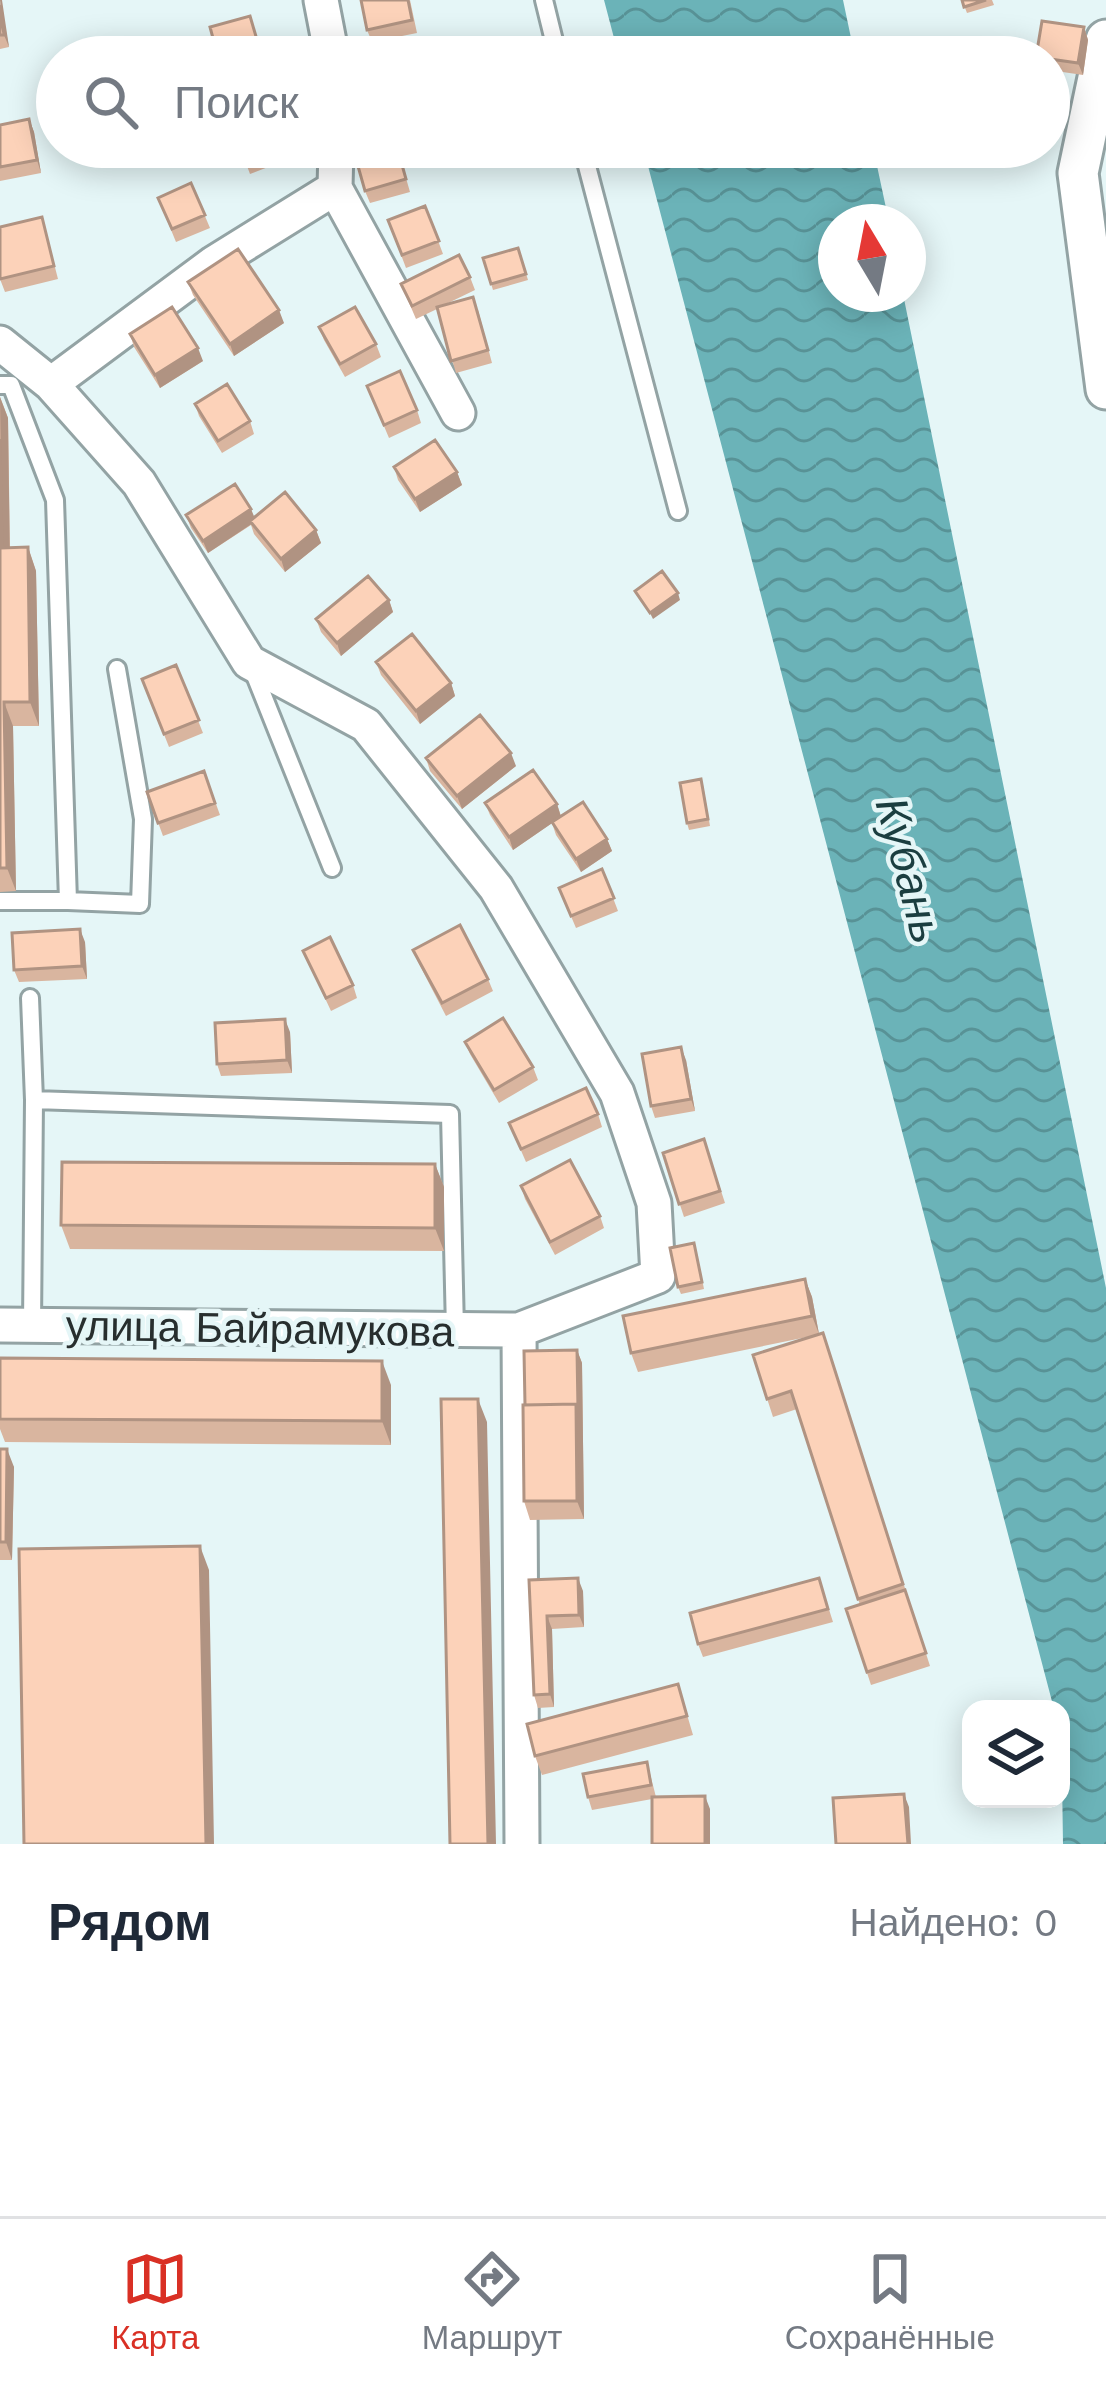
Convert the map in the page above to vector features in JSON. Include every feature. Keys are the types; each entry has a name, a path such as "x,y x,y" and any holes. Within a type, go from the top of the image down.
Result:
{"street":[{"path":"321,0 328,36"},
{"path":"1106,40 1078,173 1106,389"},
{"path":"335,168 335,188 458,413"},
{"path":"51,384 214,263 335,188"},
{"path":"0,344 51,384 139,483 249,662 366,725 496,888 617,1093 654,1203 658,1276 519,1330 522,1844"},
{"name":"улица Байрамукова","path":"16,1325 519,1330"}],"lane":[{"path":"544,0 553,36"},
{"path":"588,168 678,511"},
{"path":"0,385 10,385 55,500 68,901"},
{"path":"249,662 332,868"},
{"path":"0,901 140,904 143,819 117,669"},
{"path":"16,1325 34,1100 30,998"},
{"path":"34,1100 450,1114 455,1330"}],"water":[{"path":"604,0 843,0 851,36 613,36"},
{"name":"Кубань","path":"649,168 877,168 885,204 818,204 818,312 907,312 1106,1288 1106,1844 1063,1844 1062,1808 1070,1808 1070,1700 1052,1700"}],"building":[{"path":"361,0 408,0 412,20 367,30"},
{"path":"250,16 256,36 212,36 210,27"},
{"path":"1042,21 1084,27 1078,63 1070,62 1070,36 1040,36"},
{"path":"29,119 36,160 0,167 0,125"},
{"path":"359,168 403,168 406,179 365,191"},
{"path":"191,183 205,215 172,229 158,198"},
{"path":"425,206 439,241 402,255 388,220"},
{"path":"42,217 54,266 0,279 0,227"},
{"path":"518,248 526,274 491,284 483,258"},
{"path":"238,249 279,310 230,344 188,282"},
{"path":"459,255 470,277 412,306 401,284"},
{"path":"473,297 488,350 451,361 437,307"},
{"path":"172,307 198,348 155,375 130,334"},
{"path":"355,307 376,344 340,364 319,327"},
{"path":"400,371 417,410 384,425 367,386"},
{"path":"227,384 250,421 218,441 195,404"},
{"path":"0,439 2,548 28,547 30,702 4,702 7,868 0,868"},
{"path":"435,440 457,472 415,499 394,467"},
{"path":"235,484 251,509 203,541 186,515"},
{"path":"285,492 316,530 281,559 250,521"},
{"path":"662,571 678,593 650,613 635,591"},
{"path":"368,576 389,600 337,643 316,619"},
{"path":"412,634 451,683 416,711 376,662"},
{"path":"176,665 199,720 164,734 142,679"},
{"path":"480,715 511,753 457,796 426,758"},
{"path":"533,770 557,804 509,837 485,803"},
{"path":"204,771 215,803 158,823 147,792"},
{"path":"701,779 708,819 687,823 680,783"},
{"path":"583,802 607,839 576,859 552,822"},
{"path":"602,869 614,898 571,916 559,888"},
{"path":"460,925 488,979 442,1003 413,950"},
{"path":"80,929 82,966 14,970 12,933"},
{"path":"330,937 353,985 326,998 303,951"},
{"path":"503,1018 533,1067 494,1090 465,1042"},
{"path":"285,1019 287,1060 217,1064 215,1023"},
{"path":"681,1047 691,1099 651,1106 642,1054"},
{"path":"586,1088 598,1114 521,1149 509,1123"},
{"path":"704,1139 720,1191 679,1204 663,1153"},
{"path":"570,1160 600,1216 550,1242 521,1186"},
{"path":"62,1162 435,1164 435,1228 61,1225"},
{"path":"694,1243 702,1282 678,1287 670,1248"},
{"path":"805,1279 812,1316 631,1353 623,1316"},
{"path":"823,1333 903,1584 858,1599 791,1391 767,1399 753,1355"},
{"path":"577,1350 578,1410 576,1404 525,1405 524,1351"},
{"path":"0,1358 382,1361 382,1421 0,1419"},
{"path":"441,1399 478,1399 488,1844 450,1844"},
{"path":"576,1404 577,1501 524,1501 523,1405"},
{"path":"0,1449 7,1449 6,1542 0,1542"},
{"path":"200,1546 206,1844 24,1844 19,1549"},
{"path":"578,1578 579,1615 547,1616 550,1694 534,1695 529,1580"},
{"path":"819,1578 828,1609 698,1644 690,1613"},
{"path":"905,1590 926,1653 867,1672 846,1609"},
{"path":"678,1684 687,1716 535,1756 527,1724"},
{"path":"647,1762 651,1785 588,1797 583,1774"},
{"path":"904,1794 908,1844 836,1844 833,1798"},
{"path":"705,1796 705,1844 652,1844 652,1797"}]}
